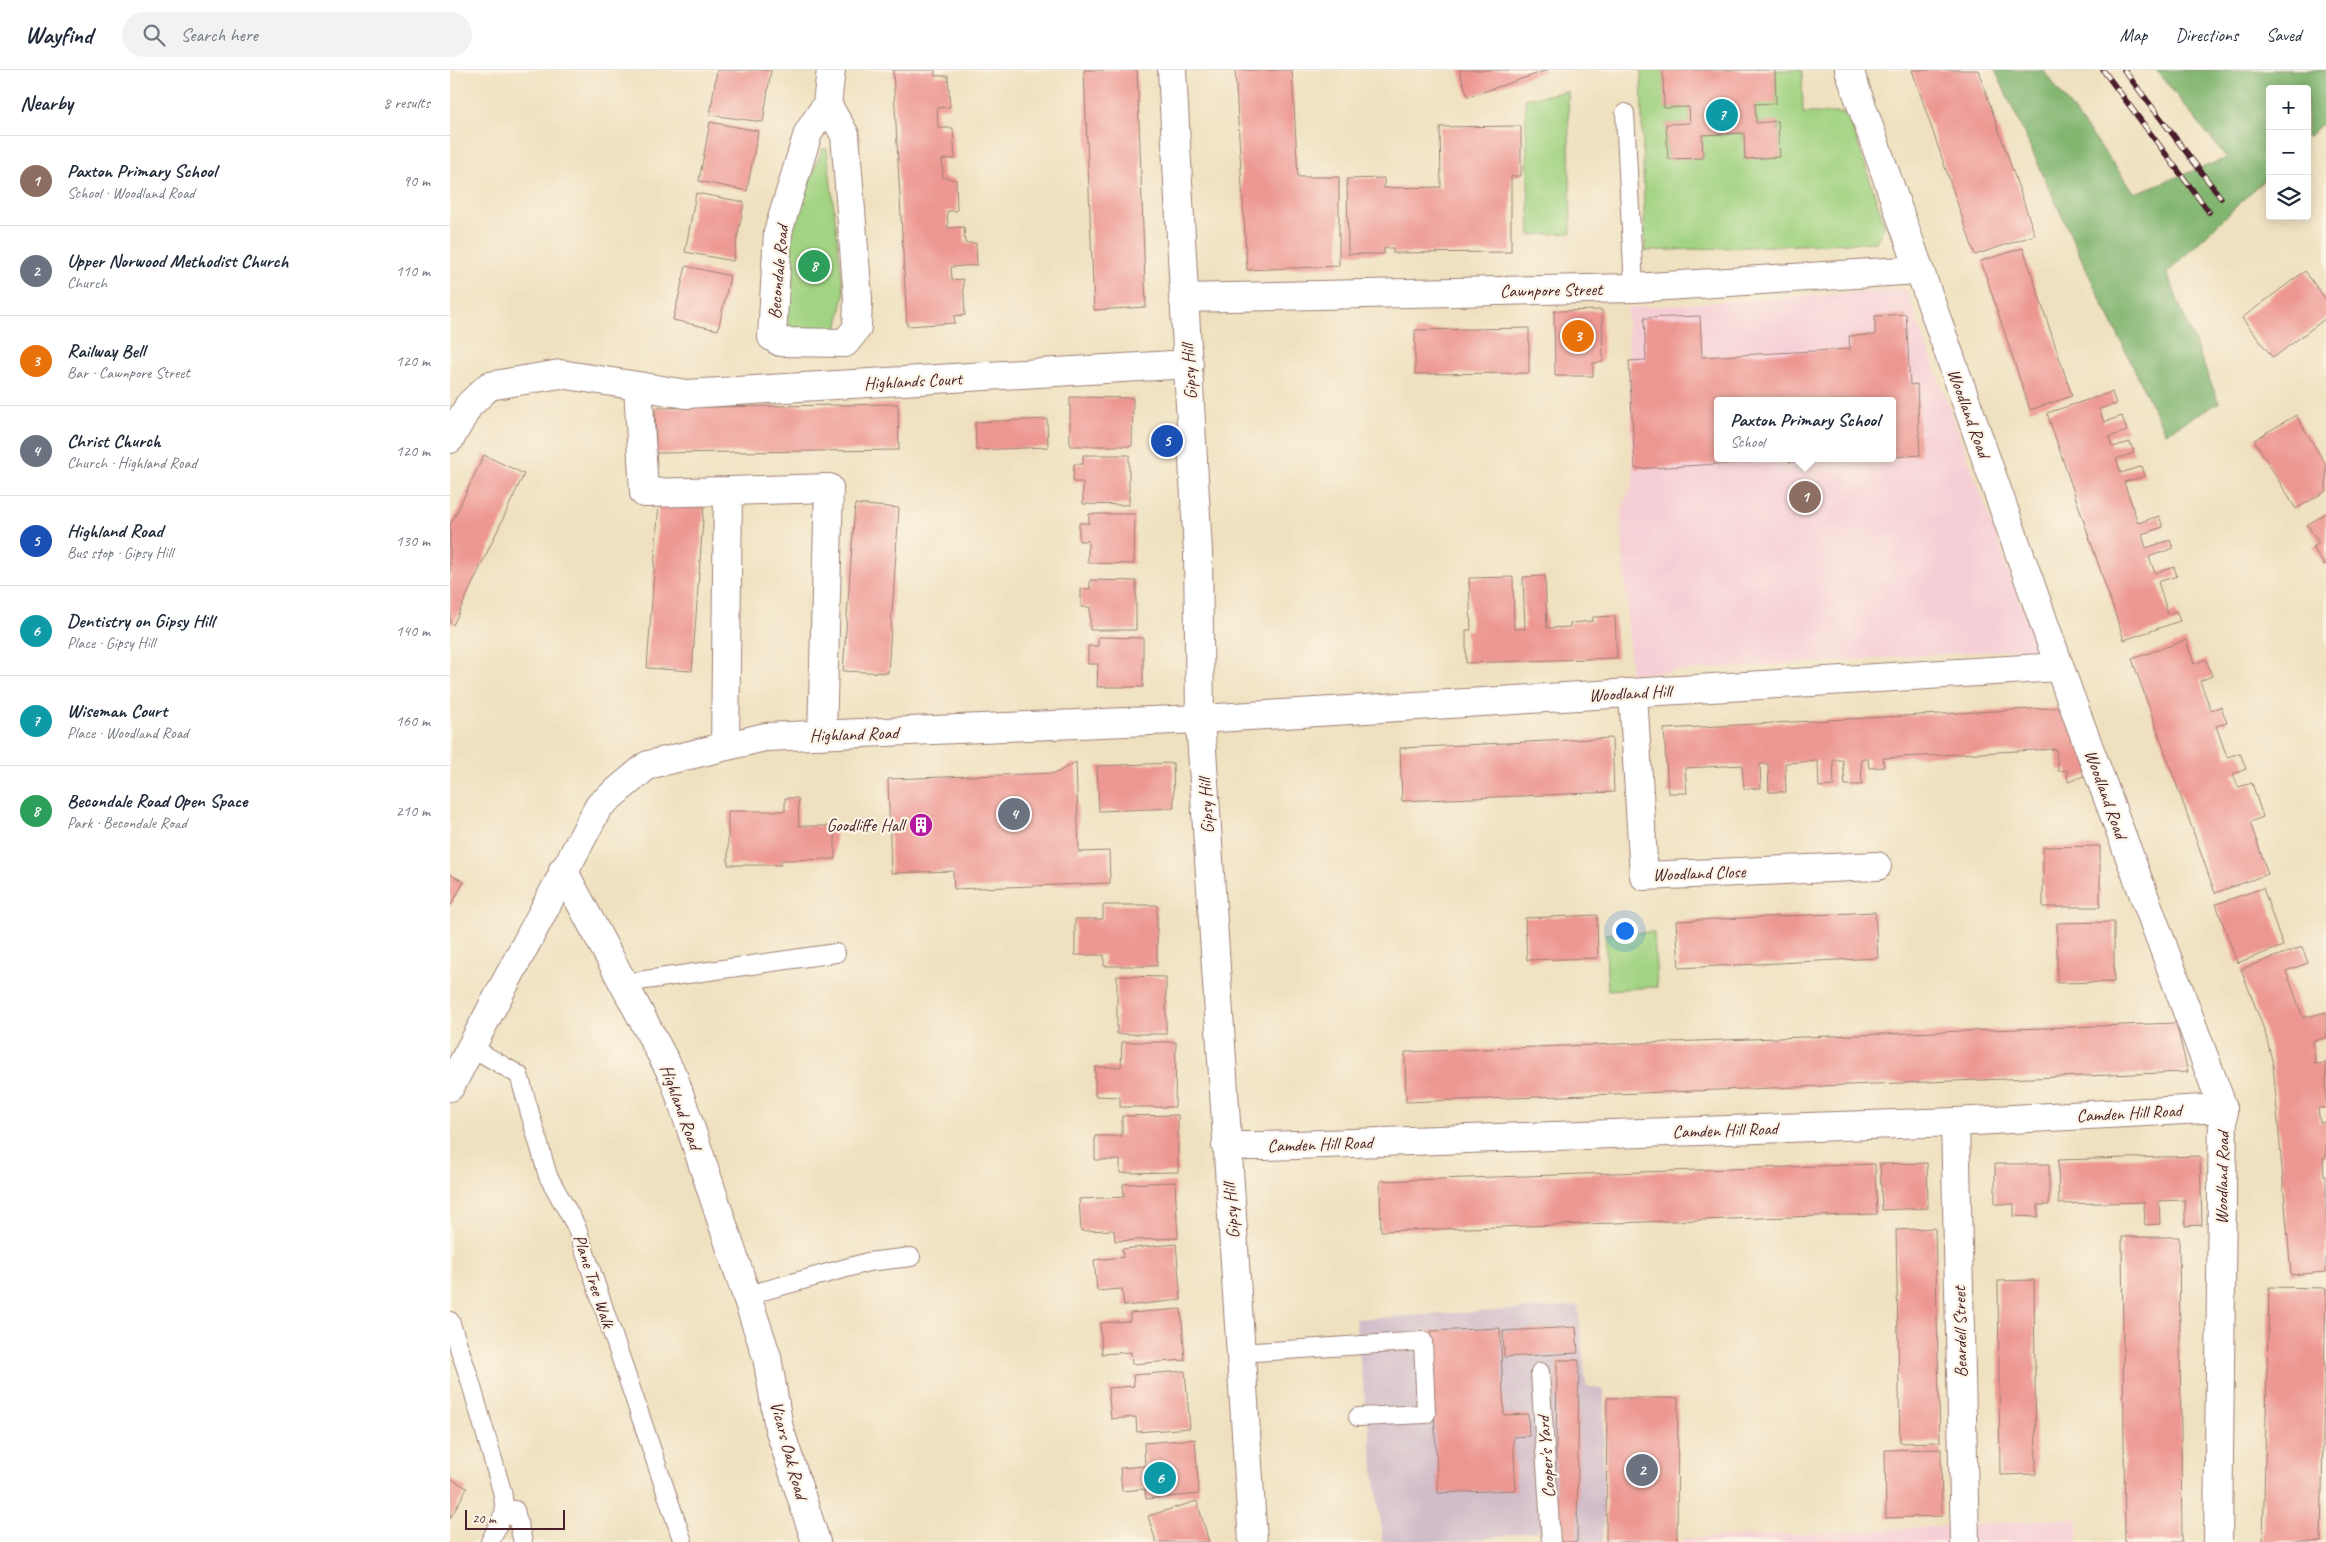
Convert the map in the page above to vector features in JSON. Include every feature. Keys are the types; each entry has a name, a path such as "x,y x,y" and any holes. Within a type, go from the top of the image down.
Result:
{"street":[{"name":"Becondale Road","path":"827,104 845,136 858,299 857,328 845,343 780,342 772,337 778,232 808,133 827,104 831,70"},
{"name":"Gipsy Hill","path":"1172,70 1198,553 1200,718 1226,1146 1253,1542"},
{"name":"Woodland Road","path":"1849,70 2059,667 2223,1108 2218,1542"},
{"name":"Cawnpore Street","path":"1183,298 1634,288 1919,270"},
{"name":"Highlands Court","path":"450,439 469,405 489,386 560,374 686,394 1189,364"},
{"path":"638,386 644,492 829,488 822,735"},
{"path":"725,746 728,491"},
{"name":"Woodland Hill","path":"1200,718 2059,667"},
{"name":"Woodland Close","path":"1633,693 1644,876 1876,866"},
{"name":"Highland Road","path":"450,1087 506,978 599,806 648,765 765,737 1200,718"},
{"name":"Highland Road","path":"564,870 674,1078 748,1295 767,1357"},
{"name":"Camden Hill Road","path":"1226,1146 1955,1122 2223,1108"},
{"name":"Beardell Street","path":"1955,1122 1965,1542"},
{"name":"Vicars Oak Road","path":"767,1357 779,1428 816,1542"}],"lane":[{"path":"1625,113 1634,288"},
{"path":"624,983 836,953"},
{"name":"Plane Tree Walk","path":"471,1047 519,1075 548,1176 576,1226 683,1542"},
{"path":"748,1295 868,1262 910,1258"},
{"path":"450,1321 472,1387 502,1491 505,1511 490,1542"},
{"path":"1240,1353 1423,1341 1426,1414 1358,1417"},
{"name":"Cooper's Yard","path":"1540,1372 1551,1542"},
{"path":"505,1511 515,1510 523,1542"}],"shaded area":[{"path":"1906,289 2037,648 1631,674 1621,513 1633,481 1627,308"},
{"path":"1578,1306 1586,1386 1604,1390 1603,1542 1546,1542 1544,1530 1457,1542 1383,1542 1355,1319"},
{"path":"2077,1518 2078,1542 1683,1542 1683,1539 1848,1532"}],"green space":[{"path":"1641,70 1663,70 1665,108 1689,107 1690,123 1666,124 1668,159 1703,158 1702,135 1744,133 1745,159 1780,157 1778,122 1756,123 1755,104 1776,102 1775,70 1802,70 1803,113 1848,113 1885,226 1876,242 1645,251"},
{"path":"1995,70 2043,70 2135,193 2227,158 2156,70 2326,70 2326,120 2311,134 2311,85 2266,85 2266,178 2167,273 2219,403 2165,433 2087,271"},
{"path":"1568,91 1571,233 1530,235 1525,99"},
{"path":"822,149 827,149 844,294 836,336 783,336 788,238"},
{"path":"1654,932 1657,987 1608,990 1605,934"}],"building":[{"path":"717,70 771,70 763,122 710,115"},
{"path":"893,70 935,70 935,76 948,76 950,107 937,108 938,128 953,128 955,159 942,159 943,177 956,180 957,211 947,211 948,228 964,227 965,243 976,243 977,265 951,267 952,280 963,279 965,315 954,316 955,323 907,326"},
{"path":"1084,70 1137,70 1146,307 1094,310"},
{"path":"1235,70 1292,70 1298,177 1339,177 1339,266 1247,270"},
{"path":"1459,70 1548,70 1468,97"},
{"path":"1663,70 1775,70 1776,103 1755,104 1756,123 1778,121 1780,157 1745,159 1744,133 1702,135 1703,158 1668,159 1666,124 1690,123 1689,107 1664,108"},
{"path":"1912,70 1978,70 2035,235 1975,255"},
{"path":"710,122 758,131 747,191 699,181"},
{"path":"1521,126 1521,176 1511,176 1511,252 1393,253 1393,248 1384,248 1384,254 1348,254 1347,179 1384,178 1384,188 1441,187 1440,127"},
{"path":"696,193 744,202 733,261 685,252"},
{"path":"2023,248 2072,396 2030,410 1981,261"},
{"path":"686,266 730,276 718,330 673,320"},
{"path":"2305,271 2326,300 2326,318 2273,358 2242,318"},
{"path":"1602,310 1603,362 1593,363 1593,376 1555,376 1554,311"},
{"path":"1906,314 1910,385 1917,384 1920,455 1896,457 1896,397 1714,397 1714,462 1750,462 1635,469 1629,361 1646,360 1644,318 1700,316 1702,357 1850,349 1849,336 1875,335 1875,316"},
{"path":"1529,328 1529,373 1415,374 1415,330"},
{"path":"2112,392 2116,404 2099,409 2104,422 2122,416 2127,431 2109,437 2112,447 2130,442 2134,453 2116,459 2121,473 2142,466 2145,476 2124,482 2138,523 2159,516 2163,527 2142,534 2146,548 2170,540 2173,548 2149,557 2155,573 2174,567 2177,576 2158,582 2168,614 2176,611 2180,621 2124,640 2047,413"},
{"path":"1070,397 1133,398 1132,446 1070,446"},
{"path":"898,404 899,450 656,453 655,408"},
{"path":"2296,415 2326,465 2326,491 2296,509 2254,440"},
{"path":"1047,419 1048,447 976,450 975,422"},
{"path":"484,455 524,474 453,625 450,623 450,526"},
{"path":"1083,455 1129,455 1129,505 1083,504 1083,482 1073,482 1074,464 1083,464"},
{"path":"659,501 704,505 692,671 647,668"},
{"path":"855,504 899,508 888,673 843,671"},
{"path":"2326,513 2326,564 2324,565 2313,547 2319,543 2307,525"},
{"path":"1089,514 1135,514 1134,564 1088,563 1088,541 1079,541 1079,523 1089,523"},
{"path":"1545,576 1547,628 1570,627 1570,623 1593,621 1593,617 1615,616 1617,658 1466,663 1466,630 1471,630 1469,578 1513,577 1514,629 1525,629 1523,577"},
{"path":"1090,580 1136,581 1136,630 1090,630 1090,607 1081,607 1081,589 1090,589"},
{"path":"1098,637 1143,638 1143,687 1097,687 1098,664 1088,664 1088,646 1098,646"},
{"path":"2186,640 2194,664 2206,659 2212,676 2200,681 2211,710 2221,707 2227,723 2216,726 2227,757 2240,753 2246,769 2233,774 2238,787 2252,783 2263,817 2250,822 2268,874 2215,893 2132,659"},
{"path":"2068,707 2092,773 2068,782 2067,770 2058,771 2056,749 1883,758 1884,767 1869,768 1868,759 1861,759 1862,785 1845,785 1843,760 1833,760 1834,786 1819,787 1818,761 1785,763 1786,792 1769,792 1768,764 1760,764 1761,788 1744,789 1742,765 1685,768 1687,793 1668,793 1664,729"},
{"path":"1612,738 1614,792 1402,801 1400,748"},
{"path":"1076,762 1079,852 1109,851 1110,883 954,889 953,871 891,873 888,779 1056,773"},
{"path":"1173,763 1174,808 1099,811 1097,766"},
{"path":"785,798 798,798 799,826 835,826 835,859 781,860 781,865 728,865 728,811 785,811"},
{"path":"2100,846 2100,907 2043,907 2043,847"},
{"path":"450,874 464,882 450,907"},
{"path":"2263,888 2283,946 2237,963 2216,904"},
{"path":"1103,905 1157,905 1157,966 1104,966 1104,955 1075,955 1075,919 1103,919"},
{"path":"1875,912 1878,958 1679,968 1676,921"},
{"path":"1597,915 1598,958 1527,960 1525,918"},
{"path":"2114,922 2114,982 2057,983 2057,923"},
{"path":"2302,947 2308,963 2286,971 2303,1018 2326,1012 2326,1038 2313,1041 2315,1064 2326,1063 2326,1108 2318,1108 2320,1123 2326,1122 2326,1157 2323,1158 2324,1176 2326,1176 2326,1272 2291,1275 2273,1064 2265,1032 2241,969"},
{"path":"1117,976 1166,977 1166,1034 1117,1034"},
{"path":"2176,1023 2188,1072 1406,1102 1405,1052"},
{"path":"1122,1042 1176,1042 1175,1107 1120,1107 1120,1097 1095,1096 1095,1067 1121,1067"},
{"path":"1178,1115 1178,1172 1120,1173 1120,1160 1095,1160 1095,1136 1122,1136 1122,1116"},
{"path":"2200,1156 2202,1225 2185,1226 2185,1200 2159,1201 2160,1224 2145,1225 2144,1202 2059,1204 2058,1160"},
{"path":"1927,1163 1928,1208 1882,1210 1880,1164"},
{"path":"1875,1164 1877,1214 1381,1231 1380,1181"},
{"path":"1995,1164 2049,1164 2049,1205 2038,1205 2038,1217 2014,1216 2014,1204 1995,1204"},
{"path":"1175,1182 1178,1238 1115,1241 1114,1230 1081,1231 1079,1199 1124,1197 1123,1184"},
{"path":"1935,1228 1940,1442 1900,1443 1896,1230"},
{"path":"2122,1237 2179,1237 2182,1542 2125,1542"},
{"path":"1176,1244 1181,1300 1124,1306 1122,1289 1097,1291 1094,1260 1123,1257 1122,1249"},
{"path":"2034,1280 2036,1474 2000,1475 1998,1281"},
{"path":"2269,1287 2326,1288 2321,1542 2263,1542"},
{"path":"1181,1309 1185,1360 1132,1364 1131,1352 1102,1354 1100,1323 1130,1321 1130,1313"},
{"path":"1576,1327 1578,1353 1504,1357 1503,1331"},
{"path":"1500,1328 1504,1415 1528,1414 1529,1436 1513,1437 1516,1490 1438,1493 1430,1331"},
{"path":"1557,1360 1579,1360 1577,1542 1555,1542"},
{"path":"1185,1371 1190,1428 1137,1432 1136,1417 1111,1419 1108,1388 1134,1386 1133,1375"},
{"path":"1607,1398 1678,1398 1677,1542 1606,1542"},
{"path":"1195,1439 1199,1494 1146,1499 1145,1489 1122,1491 1120,1468 1145,1466 1144,1443"},
{"path":"1941,1449 1942,1516 1886,1518 1885,1450"},
{"path":"450,1478 467,1488 450,1519"},
{"path":"1197,1501 1209,1542 1156,1542 1148,1516"}],"railway":[{"path":"2103,70 2209,212"},
{"path":"2124,70 2221,198"}],"place":[{"name":"Wiseman Court","path":"1722,115"},
{"name":"Becondale Road Open Space","path":"814,266"},
{"name":"Railway Bell","path":"1578,336"},
{"name":"Highland Road","path":"1167,441"},
{"name":"Paxton Primary School","path":"1805,497"},
{"name":"Christ Church","path":"1014,814"},
{"name":"Goodliffe Hall","path":"921,825"},
{"name":"Upper Norwood Methodist Church","path":"1642,1470"},
{"name":"Dentistry on Gipsy Hill","path":"1160,1478"}]}
